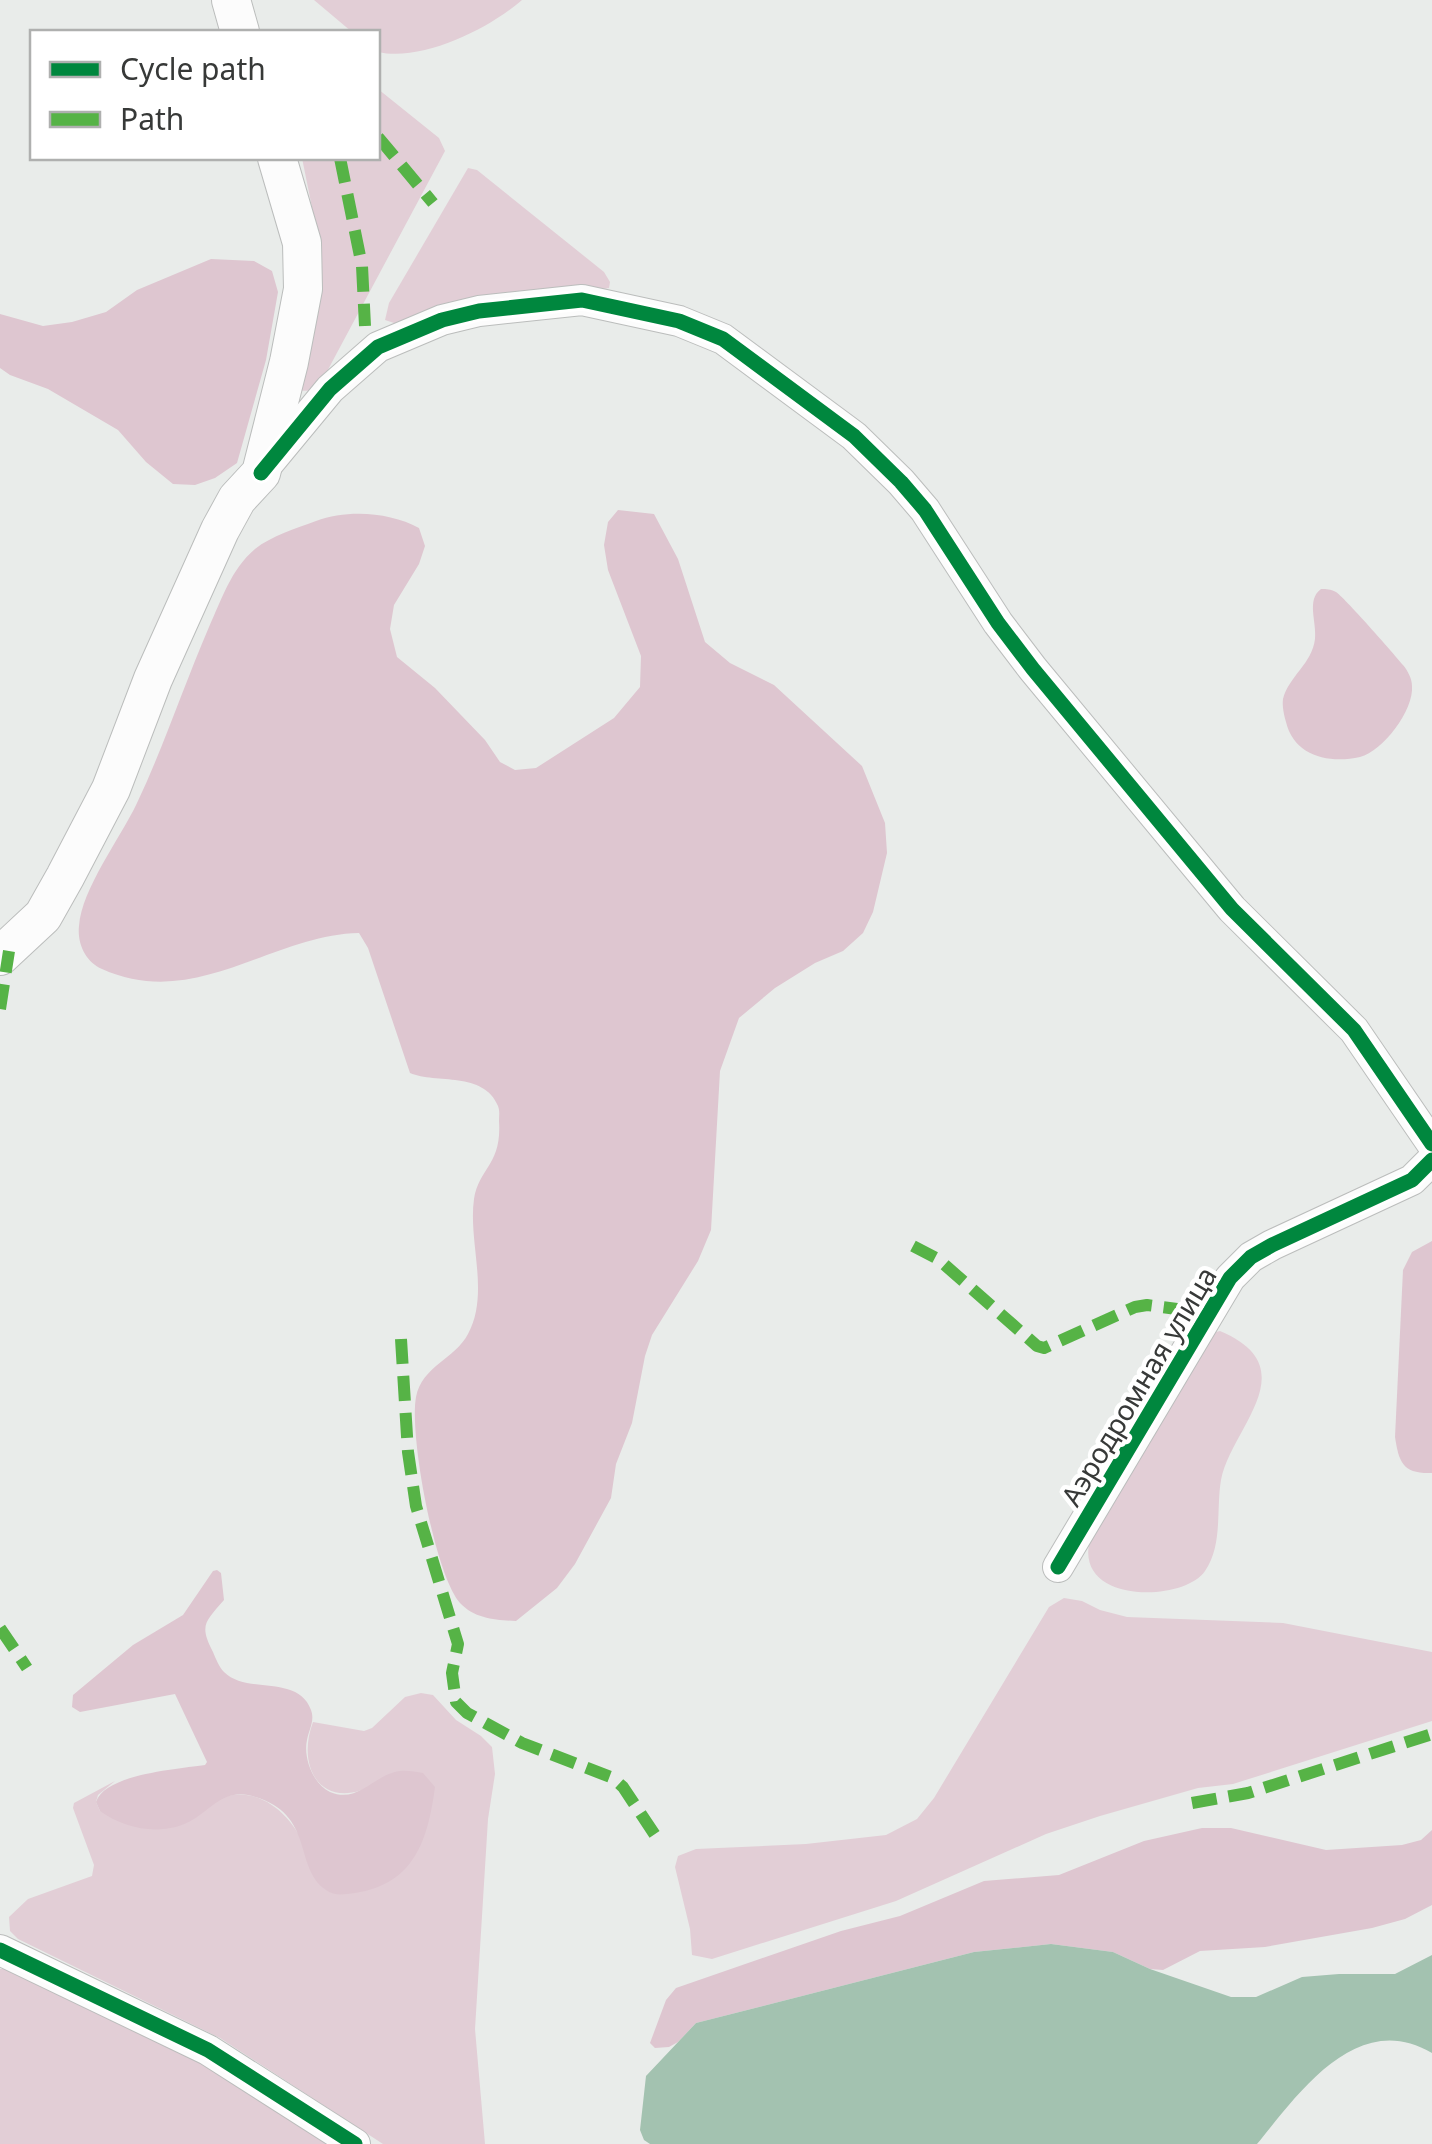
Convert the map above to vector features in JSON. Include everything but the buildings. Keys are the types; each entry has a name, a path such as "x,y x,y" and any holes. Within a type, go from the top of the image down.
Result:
{"main road":[{"path":"231,0 239,30"},
{"path":"0,956 43,916 65,877 111,789 153,679 220,530 237,498 260,473 303,290 302,243 279,160"}],"street":[{"path":"260,473 330,389 378,347 442,320 479,311 582,300 679,321 723,339 854,436 901,482 925,510 1032,669 1232,909 1354,1030 1432,1144"},
{"name":"Аэродромная улица","path":"1058,1568 1230,1278 1251,1257 1272,1244 1412,1180 1432,1160"},
{"path":"0,1950 208,2050 355,2144"}],"shaded area":[{"path":"314,0 522,0 474,32 414,52 380,52 380,30 350,30"},
{"path":"380,91 439,138 445,151 323,379 306,391 300,390 319,242 302,160 380,160"},
{"path":"468,168 477,170 604,272 609,288 397,324 385,320 389,303"},
{"path":"211,259 254,261 272,271 278,292 266,360 237,463 215,478 195,485 173,484 146,462 118,430 48,389 0,368 0,314 43,326 72,322 106,312 137,290"},
{"path":"618,510 654,514 678,559 705,642 730,663 774,685 862,766 885,823 887,853 873,912 863,933 843,951 775,988 739,1018 720,1071 711,1230 698,1261 652,1335 632,1423 616,1464 611,1498 575,1564 557,1588 516,1621 501,1620 466,1608 451,1588 426,1504 415,1416 419,1386 462,1343 474,1318 478,1285 474,1199 497,1147 498,1106 491,1095 471,1083 410,1073 368,948 359,933 326,937 201,977 169,981 136,980 96,966 84,952 79,926 87,896 147,781 222,596 239,566 255,549 293,530 342,515 382,516 419,528 425,546 419,564 394,605 390,629 397,657 435,688 485,740 500,762 515,770 536,768 614,718 640,687 641,656 608,570 604,545 608,522"},
{"path":"1321,589 1336,592 1348,603 1403,665 1411,681 1408,706 1395,728 1378,747 1360,757 1336,759 1314,755 1290,734 1285,716 1286,691 1313,648 1313,605"},
{"path":"1432,1241 1432,1473 1422,1473 1404,1465 1395,1437 1403,1270 1412,1252"},
{"path":"1220,1331 1246,1346 1259,1363 1262,1381 1221,1480 1217,1538 1211,1561 1194,1581 1176,1588 1135,1592 1115,1587 1100,1578 1090,1564 1089,1544 1212,1333"},
{"path":"217,1570 221,1573 224,1600 205,1629 218,1663 234,1679 284,1688 304,1699 312,1718 306,1747 308,1762 324,1788 340,1795 350,1794 403,1771 423,1773 435,1787 422,1841 405,1869 392,1880 355,1893 326,1890 309,1868 294,1826 285,1813 248,1795 225,1797 194,1819 171,1828 134,1827 100,1811 96,1802 113,1785 207,1762 175,1694 80,1712 72,1707 73,1695 133,1645 183,1615"},
{"path":"1064,1598 1127,1617 1283,1623 1432,1652 1432,1721 1233,1784 1198,1788 1046,1834 896,1901 712,1959 692,1955 675,1867 678,1856 696,1849 806,1844 886,1835 917,1819 934,1798 1049,1607"},
{"path":"433,1695 456,1720 492,1747 495,1774 488,1819 475,2029 485,2144 383,2144 220,2038 18,1939 10,1931 9,1917 28,1899 92,1876 94,1865 74,1803 115,1781 98,1795 100,1811 193,1819 219,1799 248,1795 284,1815 306,1851 379,1781 344,1793 331,1791 320,1783 308,1758 313,1722 364,1731 405,1697"},
{"path":"1202,1828 1231,1828 1326,1850 1402,1845 1421,1840 1432,1830 1432,1905 1405,1919 1372,1928 1265,1947 1200,1951 1163,1970 1150,1969 1113,1952 1051,1944 974,1952 696,2023 669,2047 655,2048 650,2043 666,2000 676,1988 841,1931 900,1916 984,1881 1059,1875 1144,1841"},
{"path":"1051,1944 1113,1952 1231,1997 1256,1997 1302,1977 1395,1974 1432,1955 1432,2053 1405,2042 1379,2041 1354,2049 1311,2081 1257,2144 650,2144 644,2140 640,2130 646,2076 696,2023 974,1952"},
{"path":"0,1969 196,2059 329,2144 0,2144"}],"marked path":[{"path":"380,139 433,203"},
{"path":"340,160 362,266 365,326"},
{"path":"0,1009 9,951"},
{"path":"913,1246 938,1259 1044,1348 1135,1307 1208,1313"},
{"path":"401,1339 408,1452 416,1506 458,1644 452,1673 456,1702 467,1713 522,1743 613,1778 661,1844"},
{"path":"0,1628 27,1668"},
{"path":"1192,1803 1248,1793 1432,1734"}],"cycle path":[{"path":"261,473 330,389 378,347 442,320 479,311 582,300 679,321 723,339 854,436 901,482 925,510 998,623 1033,669 1232,909 1354,1030 1432,1144"},
{"path":"1058,1567 1230,1278 1251,1257 1412,1180 1432,1160"},
{"path":"0,1950 208,2050 355,2144"}]}
